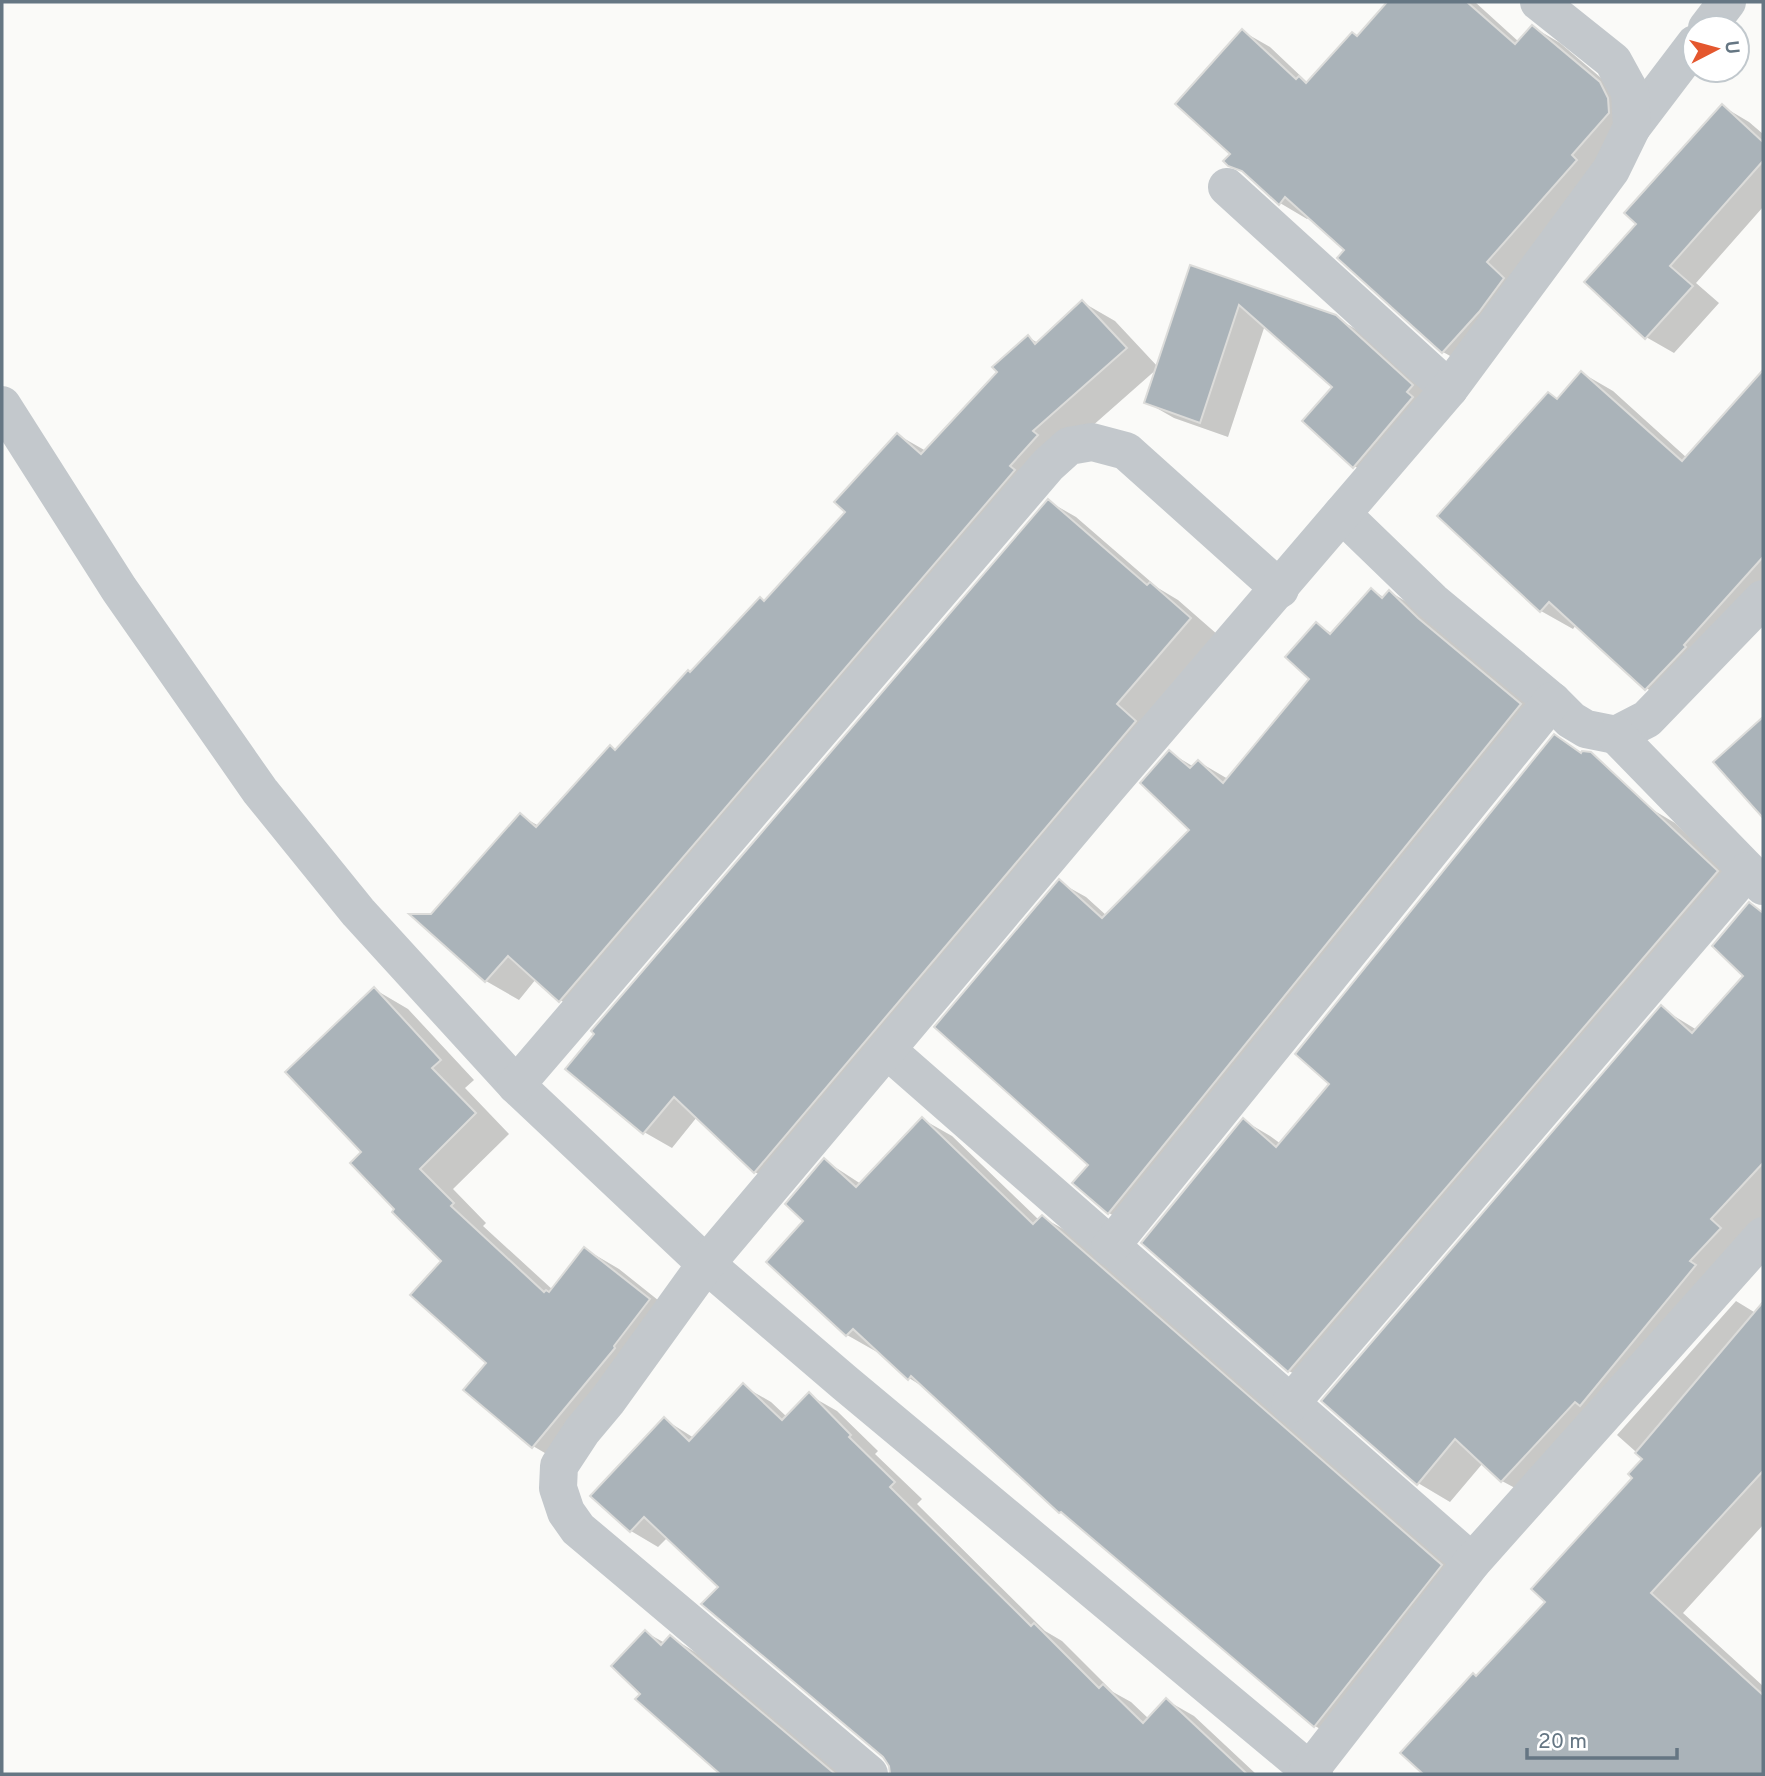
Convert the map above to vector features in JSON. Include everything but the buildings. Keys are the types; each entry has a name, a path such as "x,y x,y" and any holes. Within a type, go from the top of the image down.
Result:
{"street":[{"path":"1539,2 1613,61 1630,92 1632,127"},
{"path":"869,1774 578,1529 566,1512 558,1488 559,1466 706,1264 1107,788 1449,389 1611,170 1632,127 1681,62"},
{"path":"1227,187 1449,389"},
{"path":"2,405 119,589 260,791 358,912 516,1085 706,1264 1310,1773 1472,1562 1763,1236"},
{"path":"516,1085 1039,475 1069,446 1092,442 1126,451 1280,589"},
{"path":"1342,514 1432,601 1571,720 1586,729 1616,734 1647,719 1763,599"},
{"path":"1110,1247 1552,701"},
{"path":"1290,1404 1755,878 1616,734"},
{"path":"887,1050 1472,1562"}]}
